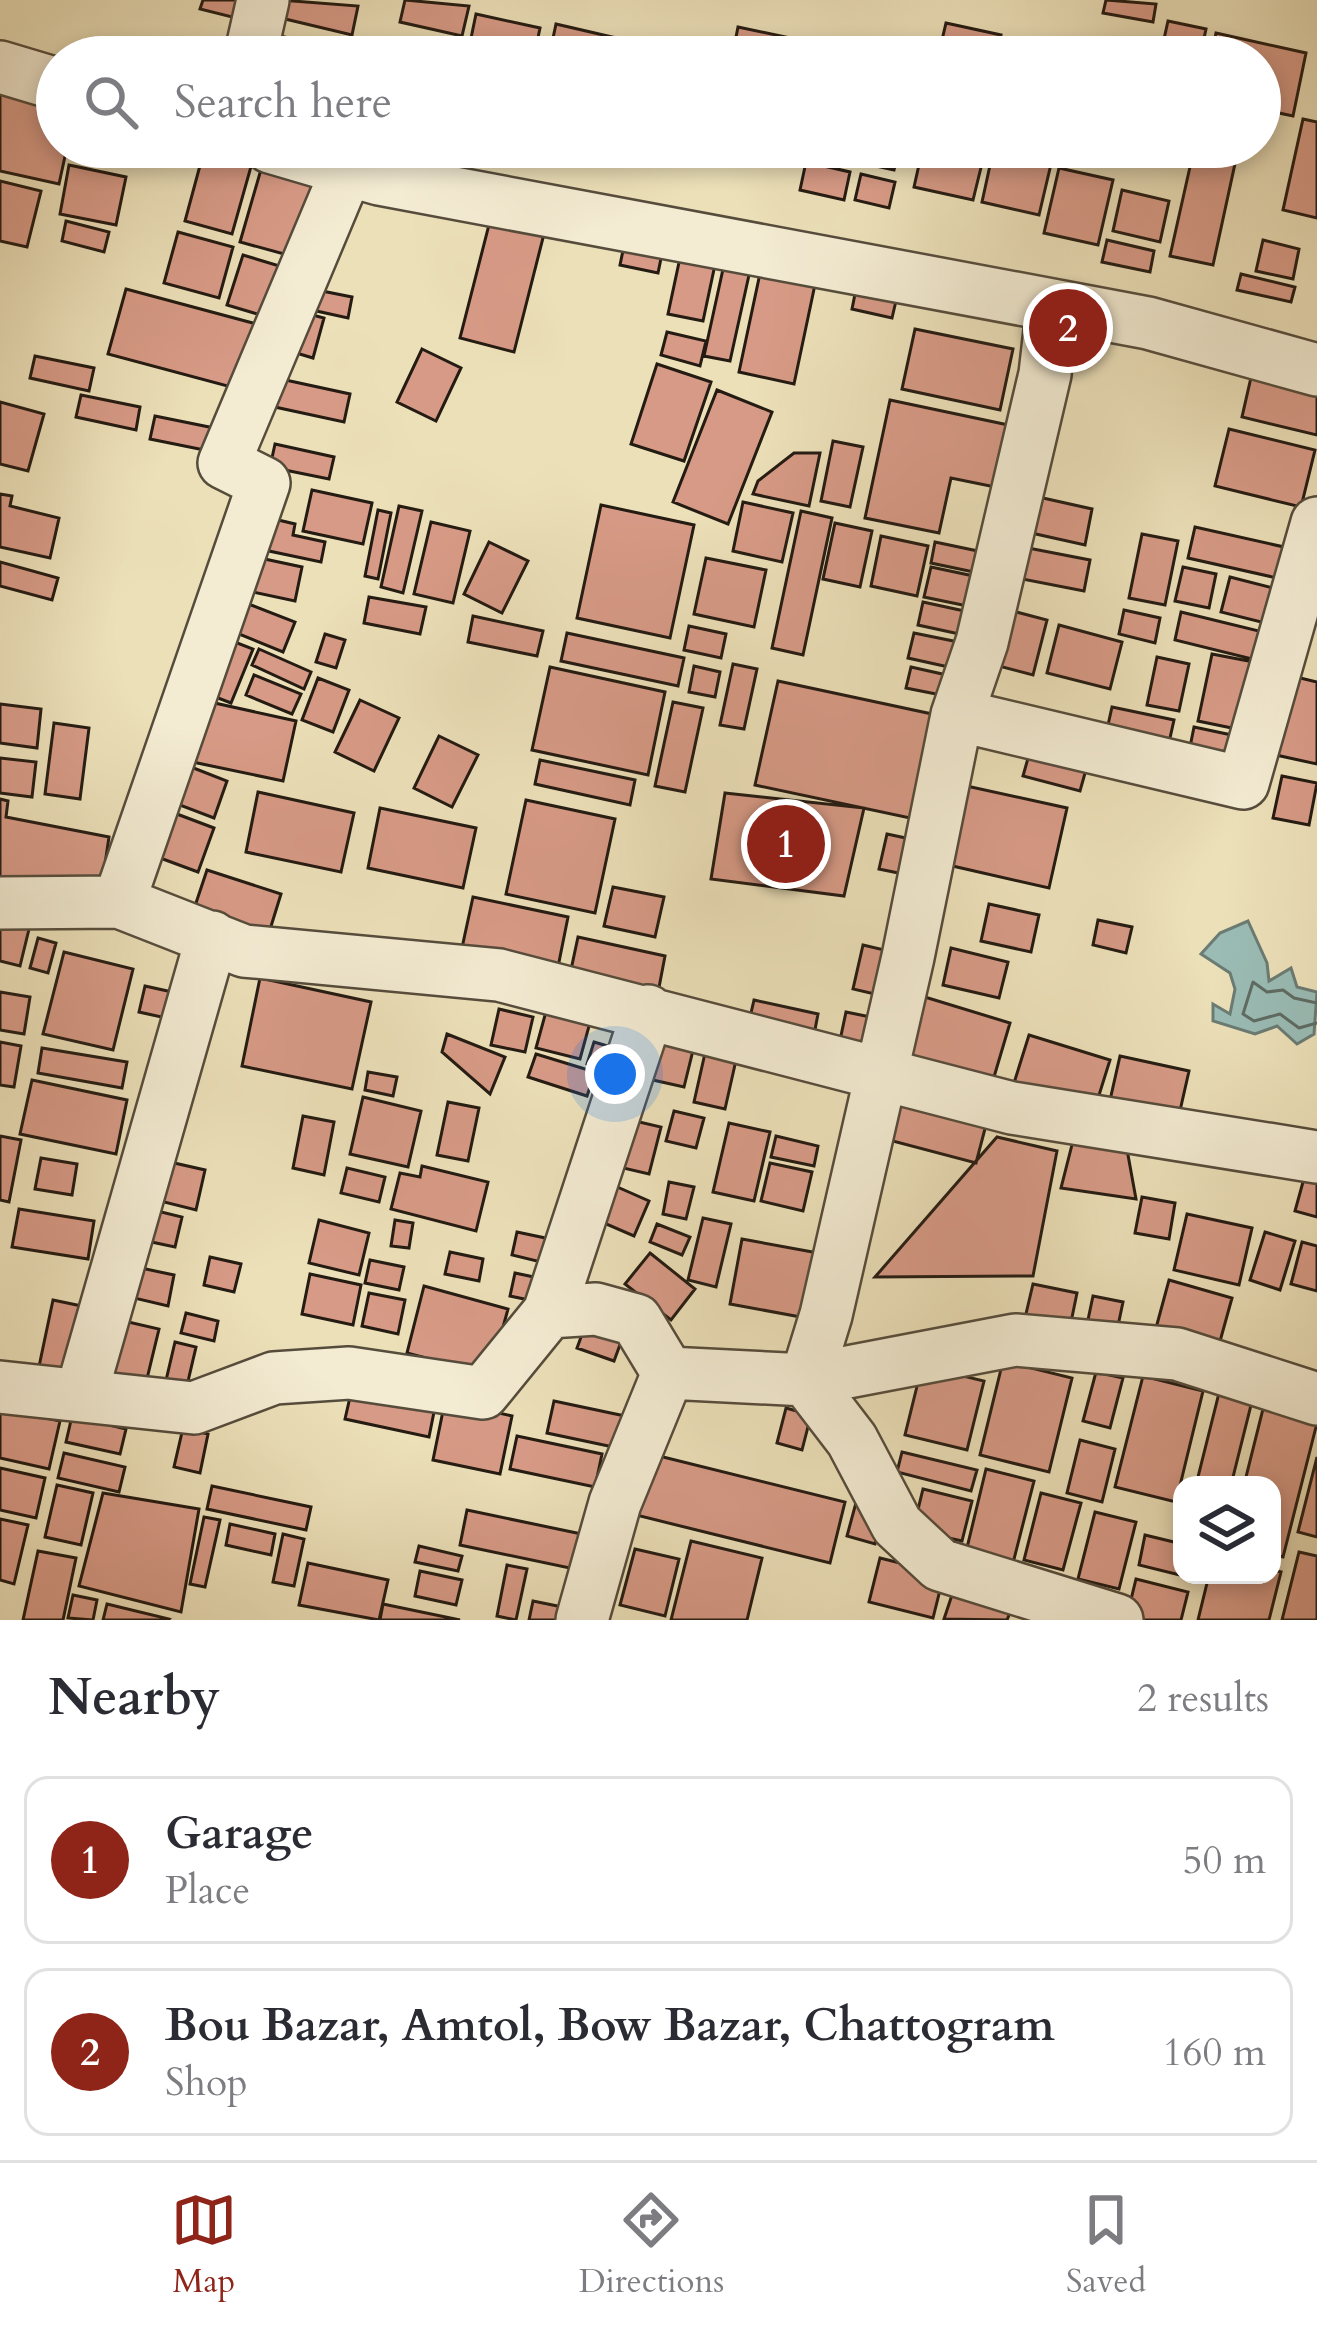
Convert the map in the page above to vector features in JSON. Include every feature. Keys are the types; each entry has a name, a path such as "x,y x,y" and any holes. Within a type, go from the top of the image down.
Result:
{"street":[{"path":"255,36 263,0"},
{"path":"0,68 36,78"},
{"path":"340,168 1148,323 1317,370"},
{"path":"118,902 264,483 224,463 347,170"},
{"path":"806,1380 826,1315 908,957 957,715 982,641 1045,374 1053,305"},
{"path":"957,715 1243,783 1317,523"},
{"path":"0,903 118,902 244,951 499,975 649,1010 1012,1108 1317,1157"},
{"path":"81,1395 212,938"},
{"path":"0,1387 194,1408 274,1378 349,1373 483,1393 549,1312 649,1010"},
{"path":"549,1312 596,1309 637,1320 668,1372"},
{"path":"668,1372 806,1380 1016,1340 1177,1354 1317,1399"},
{"path":"582,1620 615,1503 668,1372"},
{"path":"806,1380 852,1440 898,1525 940,1565 1117,1620"}],"water":[{"path":"1248,921 1267,963 1269,981 1291,968 1297,987 1317,992 1314,1034 1297,1044 1277,1026 1255,1034 1213,1021 1213,1004 1230,1014 1235,989 1230,973 1201,954 1220,933"}],"building":[{"path":"203,0 253,0 248,21 200,9"},
{"path":"280,0 358,6 352,35 277,17"},
{"path":"405,0 469,6 462,36 400,22"},
{"path":"1106,0 1156,4 1153,22 1103,13"},
{"path":"476,14 540,28 538,36 471,36"},
{"path":"1168,21 1206,29 1204,36 1165,36"},
{"path":"946,23 1001,35 1001,36 943,36"},
{"path":"556,24 608,36 553,36"},
{"path":"738,27 781,36 736,36"},
{"path":"1281,47 1306,53 1293,116 1281,113"},
{"path":"0,89 36,97 36,168 62,168 59,184 0,171"},
{"path":"1303,119 1317,122 1317,218 1283,210"},
{"path":"68,168 126,177 116,225 60,214"},
{"path":"199,168 251,168 232,234 185,221"},
{"path":"261,168 295,168 319,175 295,257 240,242"},
{"path":"805,168 850,172 844,200 800,190"},
{"path":"918,168 981,168 973,200 914,187"},
{"path":"989,168 1050,168 1039,215 982,202"},
{"path":"1059,168 1113,180 1098,245 1044,233"},
{"path":"1190,168 1234,168 1213,265 1170,256"},
{"path":"861,174 895,182 889,208 855,200"},
{"path":"0,181 41,191 27,247 0,241"},
{"path":"1122,190 1169,201 1160,242 1113,231"},
{"path":"492,213 546,226 514,352 460,338"},
{"path":"66,221 109,232 104,252 62,241"},
{"path":"627,231 665,239 658,273 620,265"},
{"path":"178,232 233,247 219,298 164,283"},
{"path":"1107,240 1154,251 1150,272 1102,262"},
{"path":"1263,240 1299,249 1293,279 1256,271"},
{"path":"681,253 716,260 703,321 668,314"},
{"path":"243,255 286,268 271,318 227,305"},
{"path":"725,260 751,266 730,361 704,356"},
{"path":"762,264 817,275 794,384 739,372"},
{"path":"1241,274 1295,287 1291,302 1237,290"},
{"path":"858,279 899,288 892,318 852,309"},
{"path":"126,289 264,326 246,391 108,354"},
{"path":"317,290 352,297 348,318 312,310"},
{"path":"294,310 324,318 313,358 283,349"},
{"path":"915,329 1013,349 1000,410 902,389"},
{"path":"667,332 706,341 700,366 661,355"},
{"path":"422,349 461,368 436,421 397,402"},
{"path":"35,356 94,368 89,391 30,378"},
{"path":"657,364 711,382 684,461 631,444"},
{"path":"1252,373 1317,388 1317,435 1242,417"},
{"path":"267,376 350,394 344,422 261,404"},
{"path":"717,390 772,412 728,524 673,502"},
{"path":"81,395 140,407 136,430 76,417"},
{"path":"890,400 1013,426 1000,488 951,478 939,533 865,518"},
{"path":"0,402 44,414 28,471 0,464"},
{"path":"155,416 214,428 209,451 150,439"},
{"path":"1229,429 1315,450 1301,507 1215,486"},
{"path":"833,441 863,447 850,507 821,501"},
{"path":"275,444 334,457 329,479 270,467"},
{"path":"794,453 820,453 809,506 753,494 758,481"},
{"path":"312,490 372,503 363,544 303,531"},
{"path":"0,494 12,496 10,506 59,518 50,558 0,547"},
{"path":"1034,496 1092,509 1085,545 1027,532"},
{"path":"743,502 793,513 782,562 733,551"},
{"path":"601,505 694,525 670,638 577,618"},
{"path":"399,506 422,511 403,593 381,587"},
{"path":"378,510 391,513 378,579 365,576"},
{"path":"801,511 832,518 803,655 772,648"},
{"path":"257,515 295,524 293,535 325,542 321,562 250,547"},
{"path":"431,522 470,531 453,603 414,594"},
{"path":"835,523 872,531 860,587 823,579"},
{"path":"1195,527 1284,547 1277,578 1188,558"},
{"path":"1142,534 1178,541 1165,605 1129,598"},
{"path":"881,536 928,546 917,596 871,586"},
{"path":"489,542 528,561 502,613 464,594"},
{"path":"935,542 992,554 988,575 931,563"},
{"path":"1023,547 1090,560 1084,591 1017,578"},
{"path":"260,558 302,567 295,601 253,592"},
{"path":"706,558 766,570 754,627 694,614"},
{"path":"0,562 58,578 52,600 0,586"},
{"path":"931,567 983,578 977,608 924,597"},
{"path":"1183,567 1216,574 1209,608 1175,601"},
{"path":"1230,577 1273,588 1265,623 1221,612"},
{"path":"369,597 426,607 420,634 364,623"},
{"path":"923,602 978,614 973,637 918,625"},
{"path":"246,603 295,622 283,652 234,632"},
{"path":"1005,609 1047,620 1033,675 991,664"},
{"path":"1124,610 1160,618 1155,643 1119,634"},
{"path":"1181,612 1259,631 1252,659 1175,640"},
{"path":"473,616 543,631 537,656 468,642"},
{"path":"1059,625 1122,642 1110,689 1047,673"},
{"path":"689,626 726,634 721,658 684,650"},
{"path":"567,633 684,658 678,686 561,661"},
{"path":"914,633 968,644 962,670 908,658"},
{"path":"325,634 345,640 336,668 316,662"},
{"path":"227,639 253,649 231,703 205,693"},
{"path":"259,649 311,672 304,689 252,665"},
{"path":"1212,654 1264,664 1251,732 1198,721"},
{"path":"1157,657 1189,664 1179,711 1147,705"},
{"path":"733,664 757,669 744,729 720,725"},
{"path":"694,666 720,672 715,697 689,692"},
{"path":"550,667 665,692 648,775 532,750"},
{"path":"911,667 960,678 956,698 906,688"},
{"path":"254,675 301,694 292,714 246,695"},
{"path":"1292,676 1317,682 1317,764 1276,755"},
{"path":"318,678 349,690 333,732 302,720"},
{"path":"778,681 932,714 910,818 755,785"},
{"path":"201,700 296,721 283,781 188,761"},
{"path":"360,700 399,718 374,771 335,752"},
{"path":"673,702 703,708 685,792 655,786"},
{"path":"0,704 41,709 37,748 0,743"},
{"path":"1112,707 1174,720 1166,756 1104,743"},
{"path":"54,723 89,728 80,799 45,794"},
{"path":"1194,727 1241,737 1234,767 1188,757"},
{"path":"439,736 478,755 452,807 414,788"},
{"path":"1032,744 1089,759 1080,791 1023,776"},
{"path":"0,758 36,762 32,797 0,793"},
{"path":"540,760 635,780 630,805 535,784"},
{"path":"191,767 227,781 214,818 177,804"},
{"path":"1282,776 1317,783 1309,825 1273,818"},
{"path":"962,785 1067,808 1049,888 944,864"},
{"path":"258,792 354,813 341,872 246,852"},
{"path":"725,793 864,808 844,896 711,879"},
{"path":"0,799 8,801 6,817 109,837 101,891 0,889"},
{"path":"526,800 615,819 595,913 506,894"},
{"path":"161,808 214,828 198,872 144,852"},
{"path":"380,808 476,828 463,888 368,868"},
{"path":"887,834 915,840 908,875 879,869"},
{"path":"207,870 281,894 268,936 193,912"},
{"path":"613,887 664,897 655,937 604,926"},
{"path":"473,897 568,917 556,977 460,957"},
{"path":"989,904 1039,915 1031,952 981,941"},
{"path":"0,918 30,925 20,966 0,961"},
{"path":"1098,920 1132,927 1126,953 1093,945"},
{"path":"578,937 665,956 657,998 569,979"},
{"path":"38,938 56,943 48,973 30,968"},
{"path":"863,945 893,952 883,996 853,989"},
{"path":"951,948 1008,962 999,998 943,985"},
{"path":"64,952 133,969 113,1050 43,1034"},
{"path":"260,978 371,1002 352,1089 242,1066"},
{"path":"145,986 181,994 175,1020 139,1012"},
{"path":"0,992 30,997 24,1034 0,1030"},
{"path":"915,994 1010,1023 991,1087 896,1058"},
{"path":"550,997 594,1008 580,1059 536,1048"},
{"path":"754,1000 818,1014 813,1040 748,1026"},
{"path":"499,1009 533,1017 525,1052 491,1045"},
{"path":"846,1012 880,1019 873,1052 839,1045"},
{"path":"648,1022 697,1034 684,1087 635,1076"},
{"path":"710,1031 741,1038 725,1109 694,1102"},
{"path":"447,1034 505,1057 490,1094 442,1052"},
{"path":"1029,1035 1110,1060 1095,1108 1014,1083"},
{"path":"0,1042 21,1046 14,1087 0,1085"},
{"path":"594,1042 628,1052 621,1075 587,1064"},
{"path":"42,1048 127,1062 122,1088 38,1073"},
{"path":"536,1054 595,1072 587,1096 528,1077"},
{"path":"1120,1056 1189,1071 1177,1124 1108,1109"},
{"path":"368,1072 397,1077 393,1096 365,1090"},
{"path":"32,1080 127,1100 116,1154 20,1134"},
{"path":"901,1081 991,1106 976,1163 885,1139"},
{"path":"363,1097 421,1111 408,1167 350,1154"},
{"path":"448,1102 479,1108 468,1161 437,1155"},
{"path":"674,1111 704,1118 696,1148 666,1141"},
{"path":"303,1116 334,1122 324,1175 293,1168"},
{"path":"618,1117 661,1127 649,1174 606,1164"},
{"path":"729,1123 770,1132 754,1201 713,1192"},
{"path":"1075,1133 1126,1144 1136,1199 1061,1188"},
{"path":"0,1136 21,1140 9,1202 0,1200"},
{"path":"776,1136 818,1146 814,1166 771,1157"},
{"path":"997,1137 1057,1151 1033,1276 875,1277"},
{"path":"41,1158 77,1164 72,1195 35,1189"},
{"path":"161,1160 205,1170 196,1210 152,1199"},
{"path":"770,1163 812,1172 803,1211 761,1201"},
{"path":"422,1166 488,1182 476,1231 391,1209 400,1173 420,1177"},
{"path":"347,1168 385,1177 379,1202 341,1193"},
{"path":"1306,1171 1317,1174 1317,1217 1295,1211"},
{"path":"606,1182 649,1201 634,1236 590,1217"},
{"path":"669,1182 694,1187 686,1219 663,1214"},
{"path":"1142,1197 1175,1203 1169,1239 1135,1233"},
{"path":"19,1209 94,1221 88,1259 12,1247"},
{"path":"149,1209 182,1217 175,1247 142,1240"},
{"path":"1187,1214 1252,1228 1239,1285 1174,1270"},
{"path":"703,1218 731,1224 716,1287 688,1280"},
{"path":"319,1220 369,1233 359,1275 309,1263"},
{"path":"395,1220 413,1223 409,1248 391,1246"},
{"path":"657,1224 690,1237 682,1255 650,1242"},
{"path":"517,1232 550,1239 545,1263 512,1255"},
{"path":"1265,1232 1295,1241 1280,1290 1250,1280"},
{"path":"742,1239 818,1253 806,1318 730,1304"},
{"path":"1302,1242 1317,1246 1317,1291 1291,1284"},
{"path":"450,1252 483,1259 479,1281 445,1274"},
{"path":"650,1253 695,1289 671,1320 625,1284"},
{"path":"210,1257 241,1264 234,1292 204,1285"},
{"path":"370,1260 404,1267 399,1290 365,1283"},
{"path":"141,1268 174,1275 168,1306 134,1298"},
{"path":"515,1273 548,1280 543,1303 510,1296"},
{"path":"310,1274 361,1285 353,1325 302,1314"},
{"path":"1169,1280 1232,1298 1219,1345 1156,1328"},
{"path":"1033,1284 1077,1293 1070,1327 1025,1318"},
{"path":"424,1286 508,1309 490,1375 407,1353"},
{"path":"369,1293 405,1300 398,1334 362,1326"},
{"path":"1093,1296 1123,1302 1115,1340 1085,1334"},
{"path":"53,1300 91,1308 75,1384 37,1376"},
{"path":"186,1313 218,1321 214,1341 181,1333"},
{"path":"111,1318 159,1329 144,1391 97,1380"},
{"path":"584,1329 621,1342 614,1361 577,1348"},
{"path":"175,1342 196,1347 185,1394 164,1389"},
{"path":"1003,1361 1072,1378 1049,1472 980,1455"},
{"path":"922,1366 984,1381 967,1450 905,1435"},
{"path":"1096,1372 1123,1378 1110,1428 1083,1421"},
{"path":"1143,1376 1203,1391 1182,1476 1173,1476 1173,1501 1115,1487"},
{"path":"353,1384 436,1402 429,1437 345,1419"},
{"path":"1219,1393 1252,1401 1233,1476 1198,1476"},
{"path":"445,1401 512,1416 500,1474 433,1460"},
{"path":"554,1401 639,1419 632,1451 547,1433"},
{"path":"1264,1405 1317,1423 1283,1557 1281,1476 1246,1476"},
{"path":"0,1408 60,1421 49,1469 0,1458"},
{"path":"786,1408 811,1415 802,1450 777,1443"},
{"path":"72,1416 126,1429 120,1454 66,1442"},
{"path":"183,1428 208,1434 200,1473 174,1467"},
{"path":"517,1436 602,1454 595,1487 510,1469"},
{"path":"1080,1440 1115,1449 1102,1502 1067,1493"},
{"path":"902,1452 977,1470 971,1491 897,1472"},
{"path":"64,1453 125,1467 119,1492 58,1478"},
{"path":"647,1453 845,1502 830,1563 632,1514"},
{"path":"1317,1457 1317,1537 1298,1532"},
{"path":"0,1468 45,1478 36,1518 0,1510"},
{"path":"986,1469 1034,1481 1013,1563 966,1552"},
{"path":"57,1485 93,1493 81,1545 45,1537"},
{"path":"212,1486 311,1507 306,1530 207,1509"},
{"path":"923,1489 972,1501 962,1541 913,1530"},
{"path":"103,1493 199,1509 181,1612 79,1586"},
{"path":"1041,1493 1081,1503 1063,1570 1024,1560"},
{"path":"857,1499 884,1506 875,1544 847,1536"},
{"path":"467,1510 591,1536 584,1571 460,1545"},
{"path":"1095,1512 1136,1522 1119,1589 1078,1579"},
{"path":"204,1517 220,1520 205,1587 190,1584"},
{"path":"0,1519 28,1525 14,1584 0,1580"},
{"path":"230,1524 275,1534 271,1555 226,1545"},
{"path":"283,1534 304,1539 294,1586 273,1582"},
{"path":"1145,1535 1173,1542 1173,1573 1139,1565"},
{"path":"691,1541 762,1558 747,1620 671,1620"},
{"path":"419,1546 462,1556 458,1571 415,1562"},
{"path":"635,1549 679,1559 665,1616 620,1605"},
{"path":"38,1551 76,1558 63,1620 23,1620"},
{"path":"1299,1552 1317,1556 1317,1620 1282,1620"},
{"path":"880,1558 944,1574 933,1618 869,1602"},
{"path":"308,1563 388,1580 379,1620 299,1605"},
{"path":"507,1565 527,1569 516,1620 497,1616"},
{"path":"420,1571 462,1580 456,1605 415,1596"},
{"path":"1136,1579 1188,1592 1181,1620 1126,1620"},
{"path":"1207,1584 1278,1584 1269,1620 1198,1620"},
{"path":"954,1589 1011,1610 1007,1620 944,1619"},
{"path":"73,1595 97,1600 93,1620 68,1618"},
{"path":"533,1601 572,1609 570,1620 529,1620"},
{"path":"107,1604 169,1619 103,1620"},
{"path":"383,1604 460,1620 380,1620"}],"place":[{"name":"Bou Bazar, Amtol, Bow Bazar, Chattogram","path":"1068,328"},
{"name":"Garage","path":"786,844"}]}
